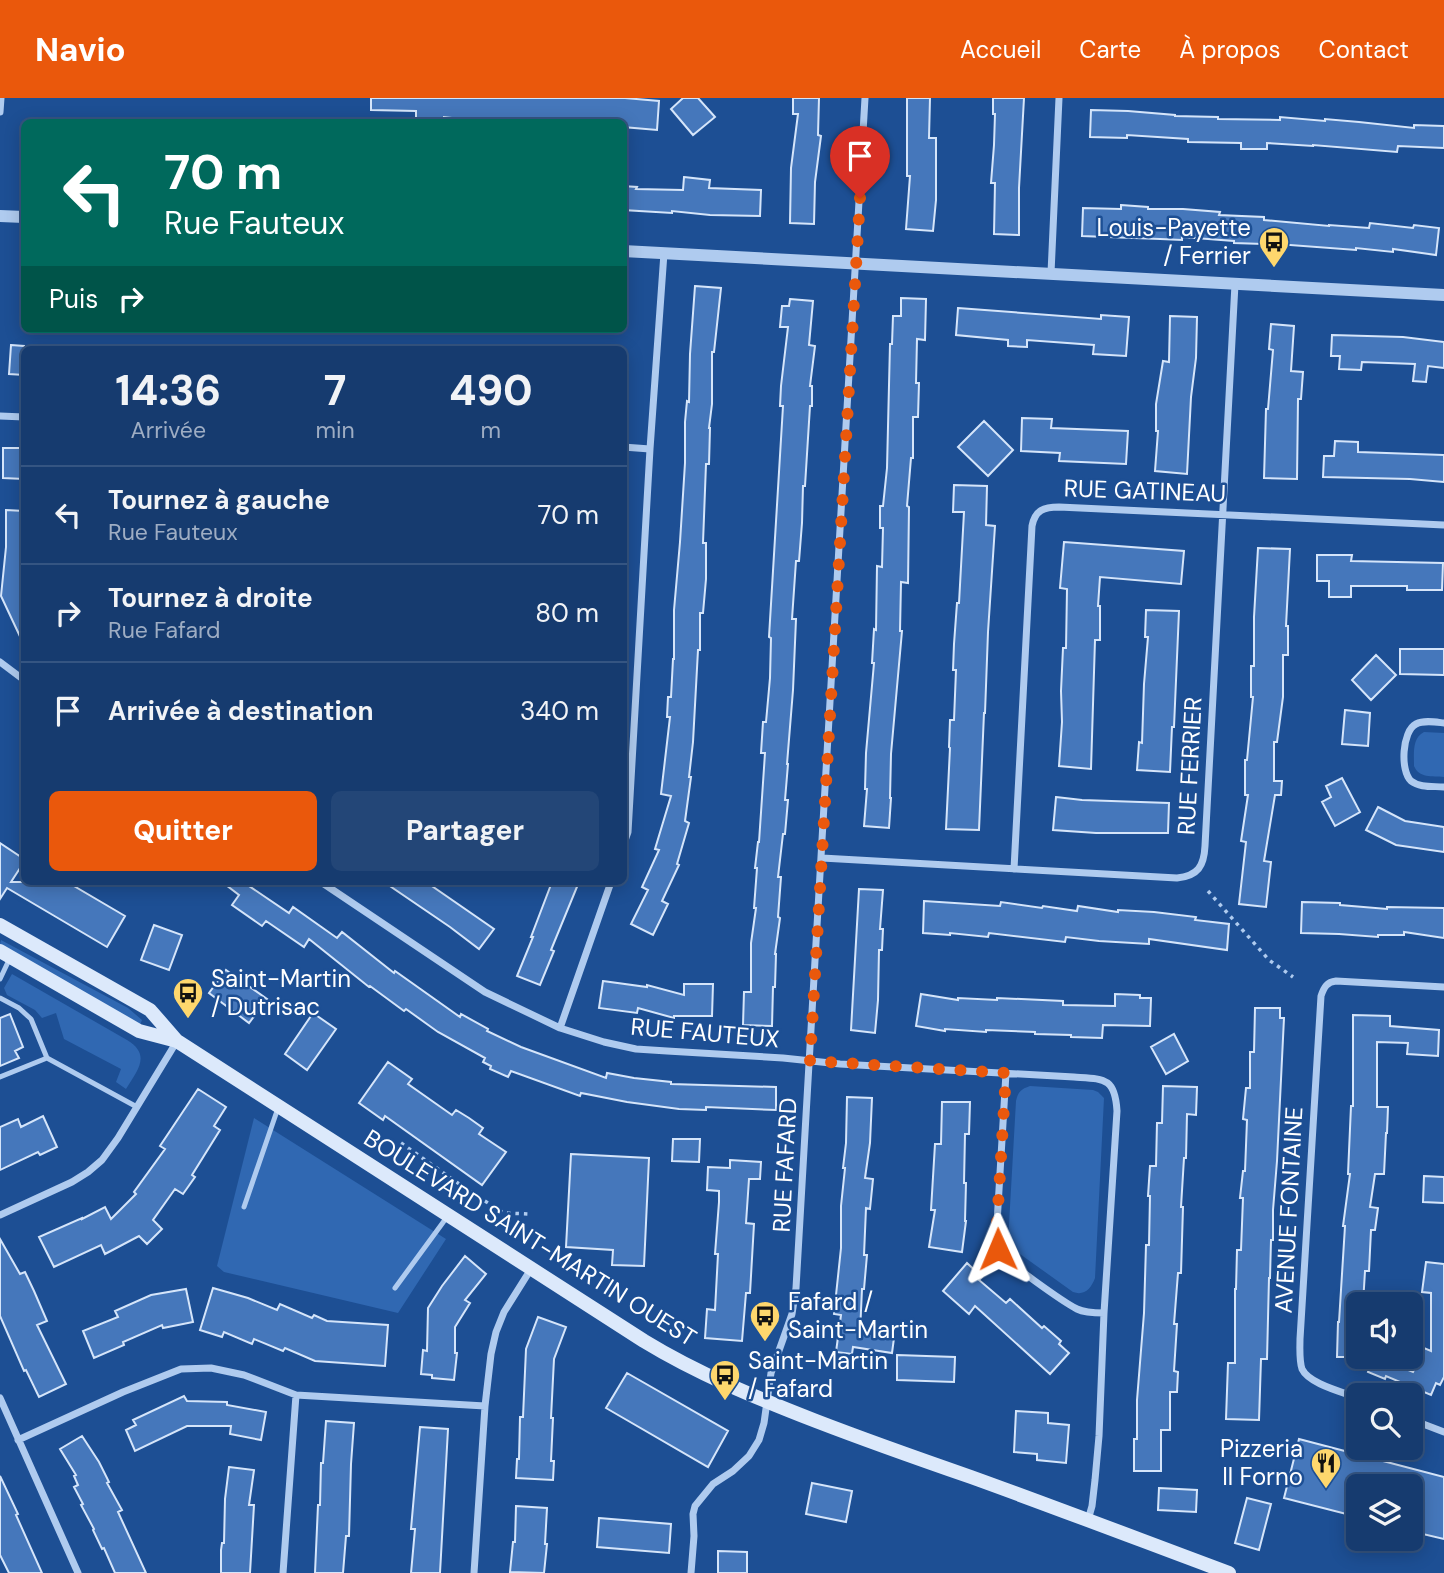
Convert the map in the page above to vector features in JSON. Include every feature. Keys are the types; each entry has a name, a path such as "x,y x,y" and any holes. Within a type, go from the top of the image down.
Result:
{"main road":[{"name":"BOULEVARD SAINT-MARTIN OUEST","path":"0,925 150,1010 177,1041 670,1357 767,1402 1088,1520 1207,1569 1229,1573"},
{"name":"BOULEVARD SAINT-MARTIN OUEST","path":"5,954 139,1031 177,1041"}],"street":[{"path":"0,112 1,98"},
{"name":"RUE FAFARD","path":"691,1573 695,1506 713,1484 749,1456 759,1440 771,1373 792,1314 796,1288 865,98"},
{"path":"1051,273 1059,98"},
{"path":"0,216 21,217"},
{"path":"627,251 1444,295"},
{"path":"627,785 664,253"},
{"name":"RUE FERRIER","path":"822,858 1177,878 1194,874 1201,864 1205,846 1235,284"},
{"path":"0,416 21,417"},
{"path":"627,447 650,449"},
{"name":"RUE GATINEAU","path":"1014,869 1032,526 1036,513 1046,507 1059,507 1444,525"},
{"path":"0,662 21,678"},
{"path":"1444,723 1418,723 1410,729 1406,737 1404,764 1406,775 1413,782 1444,787"},
{"path":"627,816 627,835"},
{"name":"RUE FAUTEUX","path":"325,885 485,992 560,1028 604,1042 636,1049 1097,1079 1107,1083 1115,1093 1117,1111 1098,1447 1088,1520"},
{"path":"560,1028 610,885"},
{"name":"AVENUE FONTAINE","path":"1346,1393 1314,1381 1307,1376 1301,1364 1300,1339 1320,1002 1323,990 1329,983 1336,981 1444,987"},
{"path":"0,1215 72,1182 92,1169 109,1152 177,1041"},
{"path":"1006,1073 996,1241 998,1249 1010,1262 1068,1304 1084,1311 1104,1313"},
{"path":"474,1573 491,1354 504,1312 531,1269"},
{"path":"18,1440 122,1391 181,1369 211,1368 244,1375 296,1395 485,1406"},
{"path":"283,1573 296,1395"},
{"path":"0,1398 78,1573"},
{"path":"1423,1424 1444,1432"}],"lane":[{"path":"0,979 5,954"},
{"path":"0,998 19,1008 31,1019 47,1058 137,1107"},
{"path":"0,1077 47,1058"},
{"path":"244,1207 279,1105"},
{"path":"395,1288 448,1214"}],"path":[{"path":"1208,891 1261,952 1276,966 1293,976"},
{"path":"401,1143 503,1213 529,1214"}],"shaded area":[{"path":"1424,732 1444,733 1444,777 1419,773 1414,766 1417,738"},
{"path":"1,940 128,1008 142,1020 140,1025 0,944"},
{"path":"12,974 135,1046 141,1057 140,1063 126,1089 116,1082 121,1069 64,1039 56,1013 42,1018 35,1010 7,995 4,988"},
{"path":"1030,1086 1093,1090 1104,1098 1095,1278 1089,1288 1081,1293 1073,1292 1013,1249 1008,1242 1016,1101 1020,1091"},
{"path":"254,1118 446,1239 398,1313 224,1272 217,1266"}],"building":[{"path":"371,98 625,98 659,101 657,130 627,127 627,119 444,119 416,118 416,111 371,110"},
{"path":"683,98 698,98 715,117 693,135 671,109"},
{"path":"793,98 819,98 818,135 821,136 815,182 814,224 790,223 791,168 798,114 793,114"},
{"path":"907,98 930,98 929,138 936,138 933,231 906,229 910,176 907,176"},
{"path":"993,98 1024,98 1019,235 994,234 995,183 991,183 995,114"},
{"path":"1091,110 1218,119 1325,119 1414,128 1414,125 1444,126 1444,148 1398,146 1397,152 1267,143 1267,149 1241,149 1241,143 1188,142 1188,139 1127,135 1127,138 1090,137"},
{"path":"684,177 710,180 709,188 761,190 760,216 627,210 627,186 637,187 636,189 683,190"},
{"path":"1121,205 1220,212 1219,215 1264,217 1264,220 1329,226 1369,228 1370,223 1439,228 1436,255 1393,249 1393,252 1356,250 1234,243 1182,237 1182,240 1082,236 1083,208 1121,209"},
{"path":"695,286 721,288 712,352 709,464 706,464 703,543 706,543 706,579 703,613 700,613 691,777 685,821 689,823 677,864 679,865 662,901 668,904 653,935 631,924 648,890 642,887 659,850 655,849 671,796 661,794 670,717 667,717 668,697 671,697 674,659 674,610"},
{"path":"901,298 926,299 925,340 917,339 918,417 913,417 913,458 907,506 908,583 901,582 902,631 891,754 889,828 864,826 866,753 874,663 874,629 876,630 877,566 882,567 883,528 880,528 880,506 883,506 887,468 890,344 893,316 901,316"},
{"path":"790,299 813,301 809,345 815,346 799,561 796,561 792,619 796,619 785,800 788,800 778,877 781,877 780,918 775,954 772,1026 743,1025 744,992 751,992 751,943 756,908 755,868 765,753 761,753 770,678 769,637 783,406 780,406 781,386 788,327 780,327 782,306 789,306"},
{"path":"958,308 1101,319 1101,315 1129,317 1126,356 1093,354 1094,345 1027,340 1027,347 1008,346 1008,340 956,335"},
{"path":"1170,316 1197,317 1187,474 1155,471 1158,431 1156,404 1163,361 1169,362"},
{"path":"1271,324 1294,326 1291,371 1303,372 1301,399 1298,399 1297,479 1264,478 1266,409 1273,350 1269,349"},
{"path":"1332,335 1403,337 1444,342 1444,368 1428,366 1426,382 1413,381 1415,364 1362,362 1361,370 1339,369 1340,356 1331,356"},
{"path":"11,345 24,346 21,346 21,375 9,374"},
{"path":"1022,418 1052,419 1051,428 1128,431 1126,464 1059,461 1060,453 1021,451"},
{"path":"984,421 1013,450 988,476 958,447"},
{"path":"1335,441 1358,442 1358,452 1444,455 1444,482 1323,477 1324,456 1334,456"},
{"path":"3,448 21,448 21,479 3,478"},
{"path":"954,485 987,486 986,525 995,526 979,830 946,829 950,720 954,720 954,644 964,512 953,512"},
{"path":"6,510 21,511 21,639 1,596 6,547"},
{"path":"1064,542 1184,551 1181,584 1100,577 1100,640 1095,640 1091,769 1059,766 1063,648 1066,648 1067,589 1060,588"},
{"path":"1258,548 1290,549 1286,626 1288,655 1283,655 1283,697 1277,742 1274,742 1274,781 1282,781 1281,795 1275,795 1264,861 1271,862 1266,907 1239,904 1246,842 1241,841 1248,795 1245,795 1245,760 1253,697 1251,666 1254,666"},
{"path":"1317,555 1352,555 1351,561 1443,563 1442,590 1407,590 1407,586 1351,586 1351,597 1329,597 1329,581 1317,581"},
{"path":"1146,610 1179,611 1170,772 1137,770 1139,742 1142,743 1148,637 1145,637"},
{"path":"1400,649 1444,649 1444,675 1400,674"},
{"path":"1376,655 1396,675 1371,700 1352,680"},
{"path":"1345,710 1370,713 1368,746 1342,744"},
{"path":"1342,778 1360,812 1335,826 1322,802 1331,797 1326,786"},
{"path":"1056,797 1169,803 1168,833 1053,830"},
{"path":"1378,807 1405,821 1444,827 1444,852 1396,845 1366,830"},
{"path":"0,843 21,857 21,867 11,882 21,882 21,885 72,885 125,916 107,947 7,888 0,899"},
{"path":"226,885 247,885 289,913 293,907 337,938 342,932 394,973 395,971 460,1017 461,1014 488,1029 487,1031 521,1047 606,1078 607,1073 671,1084 776,1087 776,1110 706,1107 706,1110 679,1109 581,1093 580,1096 511,1071 508,1077 490,1069 491,1066 483,1062 485,1058 438,1032 369,987 309,939 304,947 266,921 262,926 232,905 239,895"},
{"path":"388,885 430,885 494,929 479,949"},
{"path":"551,885 578,885 540,985 517,976"},
{"path":"859,889 883,890 880,929 883,929 882,950 879,950 875,1033 851,1030"},
{"path":"924,901 1000,906 1001,902 1077,911 1078,906 1118,912 1154,912 1196,917 1195,920 1229,924 1227,950 1149,939 1149,944 1066,937 1065,942 989,933 988,937 923,933"},
{"path":"1302,902 1340,903 1387,909 1444,908 1444,938 1404,932 1404,935 1378,937 1301,933"},
{"path":"154,925 182,935 169,970 141,960"},
{"path":"226,970 267,999 249,1023 209,993"},
{"path":"603,981 647,985 684,995 684,984 713,984 712,1016 674,1018 638,1008 637,1013 599,1008"},
{"path":"921,994 958,1000 997,998 1063,1001 1063,1005 1115,1006 1115,994 1140,995 1140,998 1151,998 1150,1026 1103,1025 1102,1038 1035,1032 945,1031 916,1026"},
{"path":"1255,1008 1280,1008 1280,1018 1284,1018 1267,1359 1261,1359 1259,1420 1226,1419 1228,1363 1235,1363 1235,1289 1237,1250 1241,1250 1243,1198 1240,1198 1245,1171 1247,1120 1243,1119 1246,1088 1250,1088 1250,1052 1254,1052"},
{"path":"313,1013 336,1029 307,1070 285,1054"},
{"path":"10,1014 23,1047 15,1051 19,1058 0,1066 0,1018"},
{"path":"1353,1015 1390,1016 1390,1026 1439,1030 1438,1056 1407,1054 1408,1043 1377,1042 1377,1107 1388,1107 1384,1174 1375,1174 1370,1207 1378,1208 1375,1230 1371,1230 1369,1271 1365,1271 1364,1292 1346,1292 1346,1357 1337,1357 1343,1226 1350,1174"},
{"path":"1174,1034 1188,1061 1166,1074 1151,1047"},
{"path":"388,1062 412,1079 408,1084 452,1115 456,1110 469,1118 483,1128 479,1134 506,1152 482,1185 385,1116 383,1120 359,1103"},
{"path":"1163,1086 1197,1087 1196,1115 1187,1114 1184,1158 1181,1273 1178,1273 1174,1324 1177,1324 1174,1371 1178,1372 1177,1392 1170,1392 1170,1430 1161,1430 1161,1471 1134,1471 1146,1245 1149,1245 1150,1166 1156,1166 1157,1123 1162,1123"},
{"path":"198,1089 226,1107 214,1126 220,1130 192,1175 195,1177 183,1194 175,1189 153,1220 162,1229 147,1244 139,1236 105,1254 101,1245 54,1267 39,1237 105,1207 111,1219 136,1194 134,1192 165,1149 160,1146"},
{"path":"847,1097 872,1098 865,1178 873,1179 870,1209 866,1208 864,1255 867,1255 860,1333 894,1338 892,1353 853,1347 852,1354 836,1352 841,1315 834,1314 841,1248"},
{"path":"942,1102 970,1102 969,1134 965,1134 966,1221 962,1252 929,1247 935,1210 931,1210 935,1144 941,1144"},
{"path":"43,1116 57,1147 40,1155 38,1152 0,1170 0,1127 18,1119 21,1127"},
{"path":"673,1139 700,1139 699,1162 672,1161"},
{"path":"571,1154 649,1158 644,1266 612,1265 613,1250 566,1247"},
{"path":"730,1160 761,1162 760,1179 749,1179 746,1223 754,1224 750,1293 746,1293 742,1341 705,1338 707,1309 715,1310 719,1202 719,1191 707,1190 708,1167 730,1168"},
{"path":"1424,1176 1444,1177 1444,1203 1423,1202"},
{"path":"0,1239 20,1274 25,1272 34,1291 47,1321 37,1325 66,1384 39,1397 26,1370 24,1371 0,1316"},
{"path":"465,1256 486,1274 465,1300 470,1303 455,1327 457,1353 454,1380 432,1378 432,1375 421,1374 423,1350 427,1351 428,1308"},
{"path":"1426,1262 1444,1264 1444,1377 1440,1385 1436,1383 1431,1395 1423,1392 1423,1383 1403,1383 1368,1372 1369,1369 1406,1369 1413,1372 1414,1369 1423,1369 1423,1350 1424,1348 1431,1351 1431,1293 1422,1292"},
{"path":"967,1263 982,1277 979,1280 1006,1303 1010,1299 1061,1341 1059,1344 1069,1353 1050,1374 975,1306 969,1314 943,1291"},
{"path":"213,1288 277,1310 280,1304 312,1318 314,1315 327,1321 388,1325 385,1366 315,1361 254,1339 252,1344 224,1332 222,1337 200,1330"},
{"path":"186,1289 193,1322 163,1328 162,1325 94,1358 83,1331 118,1317 115,1311 151,1295"},
{"path":"538,1317 566,1327 554,1359 551,1418 553,1480 516,1478 520,1417 523,1417 526,1349"},
{"path":"897,1355 955,1357 954,1382 897,1380"},
{"path":"627,1373 728,1431 708,1467 606,1408"},
{"path":"184,1396 187,1401 227,1402 227,1405 266,1412 261,1440 230,1434 231,1426 187,1426 135,1451 126,1430 136,1425 133,1420"},
{"path":"1016,1411 1048,1413 1048,1423 1069,1425 1066,1463 1037,1460 1037,1454 1014,1452"},
{"path":"326,1421 354,1423 349,1536 346,1536 343,1573 315,1573"},
{"path":"420,1427 448,1429 440,1573 411,1573 415,1529 411,1529"},
{"path":"82,1436 109,1482 107,1483 122,1510 118,1512 146,1573 115,1573 81,1505 83,1504 74,1487 78,1485 74,1476 76,1475 60,1449"},
{"path":"1299,1439 1346,1451 1346,1460 1379,1460 1444,1477 1444,1539 1423,1534 1423,1474 1346,1474 1346,1514 1284,1498"},
{"path":"229,1467 254,1470 249,1505 254,1505 250,1573 221,1573"},
{"path":"0,1476 42,1573 9,1573 0,1555"},
{"path":"812,1483 852,1491 846,1522 806,1514"},
{"path":"1159,1488 1197,1490 1196,1512 1158,1510"},
{"path":"1247,1498 1271,1504 1259,1550 1235,1543"},
{"path":"516,1506 547,1508 544,1573 510,1572 515,1542"},
{"path":"599,1518 671,1524 669,1553 597,1547"},
{"path":"718,1551 747,1552 747,1573 718,1573"}],"place":[{"name":"Louis-Payette / Ferrier","path":"1274,269"},
{"name":"Saint-Martin / Dutrisac","path":"188,1020"},
{"name":"Fafard / Saint-Martin","path":"765,1343"},
{"name":"Saint-Martin / Fafard","path":"725,1402"},
{"name":"Pizzeria Il Forno","path":"1326,1490"}],"route":[{"path":"860,198 810,1061 1006,1073 996,1241 998,1249"}]}
